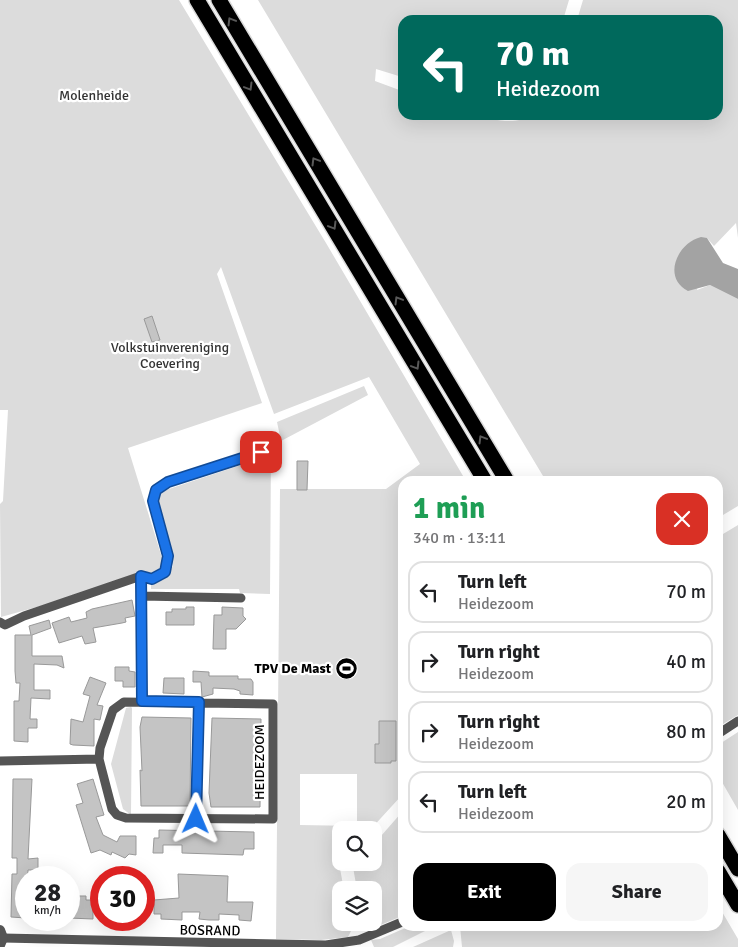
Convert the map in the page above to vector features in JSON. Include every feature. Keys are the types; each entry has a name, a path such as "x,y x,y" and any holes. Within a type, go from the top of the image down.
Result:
{"highway":[{"path":"197,0 482,476"},
{"path":"219,0 504,476"},
{"path":"723,844 738,869"},
{"path":"723,880 738,905"}],"street":[{"path":"0,622 5,624 141,576 152,579 165,572 168,556 153,501 156,490 168,482 275,448"},
{"path":"141,576 142,701"},
{"path":"142,596 241,598"},
{"name":"HEIDEZOOM","path":"124,702 199,702 273,704 273,819 126,818 117,815 112,809 99,760 100,748 113,710 124,702"},
{"path":"196,819 199,702"},
{"path":"723,731 738,721"},
{"path":"0,761 99,760"},
{"name":"BOSRAND","path":"1,938 60,944 326,945 359,940 398,924"}],"green space":[{"path":"0,0 179,0 326,243 463,476 404,476 420,464 369,377 274,414 221,267 217,274 262,403 128,448 163,561 159,569 148,576 1,617 0,504 3,501 8,410 0,410"},
{"path":"258,0 569,0 564,15 398,15 398,76 376,69 375,81 398,90 398,120 510,121 723,120 723,15 578,15 583,0 738,0 738,238 736,223 714,246 707,238 697,290 710,285 738,299 738,506 723,515 723,476 543,476"},
{"path":"364,386 368,395 281,441 277,422"},
{"path":"271,455 270,594 240,593 239,589 151,589 151,585 164,578 173,566 155,498 160,492"},
{"path":"398,480 398,799 378,821 357,821 357,774 300,774 300,825 332,826 332,871 340,871 342,881 332,881 332,931 351,931 348,937 321,940 276,939 280,489 386,489"},
{"path":"738,525 738,715 723,724 723,534"},
{"path":"131,707 131,815 123,809 111,764 126,708"},
{"path":"738,732 738,810 723,784 723,742"},
{"path":"398,817 398,918 382,924 382,881 355,881 354,871 382,871 382,835"},
{"path":"723,914 738,939 738,947 462,947 460,931 723,931"},
{"path":"398,931 425,931 393,947 374,947 371,940 380,939"},
{"path":"451,931 454,941 453,947 413,947"}],"shaded area":[{"path":"701,237 707,238 723,263 738,269 738,299 710,285 688,291 680,285 674,270 679,253 685,246"}],"building":[{"path":"152,316 160,340 152,342 144,319"},
{"path":"297,461 308,461 307,490 297,490"},
{"path":"132,600 135,616 125,618 126,622 93,628 96,642 85,644 82,636 59,643 52,623 69,617 71,622 87,618 86,612 92,609"},
{"path":"186,607 194,607 194,625 166,625 166,612 172,612 172,609 186,609"},
{"path":"222,607 243,608 243,616 246,619 236,629 226,629 226,649 213,649 214,615 222,615"},
{"path":"49,620 51,628 32,635 32,656 62,656 64,668 57,665 34,664 34,690 50,690 50,699 31,698 30,719 37,719 37,728 28,728 28,742 14,741 14,701 19,701 20,683 16,683 15,635 31,635 29,626"},
{"path":"115,667 129,667 129,671 135,672 135,687 123,687 123,681 115,681"},
{"path":"193,671 209,672 209,676 238,676 238,679 251,679 253,682 253,695 240,694 240,691 234,689 213,688 213,694 202,697 201,682 193,682"},
{"path":"90,677 106,683 97,705 103,706 100,720 94,719 94,746 73,745 70,744 71,719 83,722 90,696 83,694"},
{"path":"164,678 184,678 184,694 163,693"},
{"path":"142,717 191,718 190,806 141,806 140,727"},
{"path":"212,718 261,719 260,807 211,807 209,793"},
{"path":"379,721 396,721 396,761 391,761 391,763 375,763 375,744 379,744"},
{"path":"13,779 32,779 28,859 38,858 38,866 17,866 17,858 12,858"},
{"path":"93,779 104,815 96,817 103,835 117,842 120,836 136,836 136,855 129,854 125,858 112,852 111,855 100,850 91,853 76,805 83,803 77,784"},
{"path":"159,830 254,832 254,849 244,849 243,855 182,853 182,845 163,845 163,853 153,853 154,838 159,838"},
{"path":"12,874 15,874 15,917 11,917"},
{"path":"178,874 228,876 227,902 253,902 251,921 239,920 239,915 219,914 219,920 199,919 200,912 182,912 182,920 161,919 161,914 155,914 155,900 179,898"},
{"path":"80,896 86,896 86,900 90,900 90,919 80,918"}],"place":[{"name":"TPV De Mast","path":"347,668"}],"route":[{"path":"196,819 199,702 142,701 141,576 152,579 165,572 168,556 153,501 156,490 168,482 261,452"}],"park label":[{"name":"Molenheide","path":"94,95"},
{"name":"Volkstuinvereniging Coevering","path":"170,356"}]}
